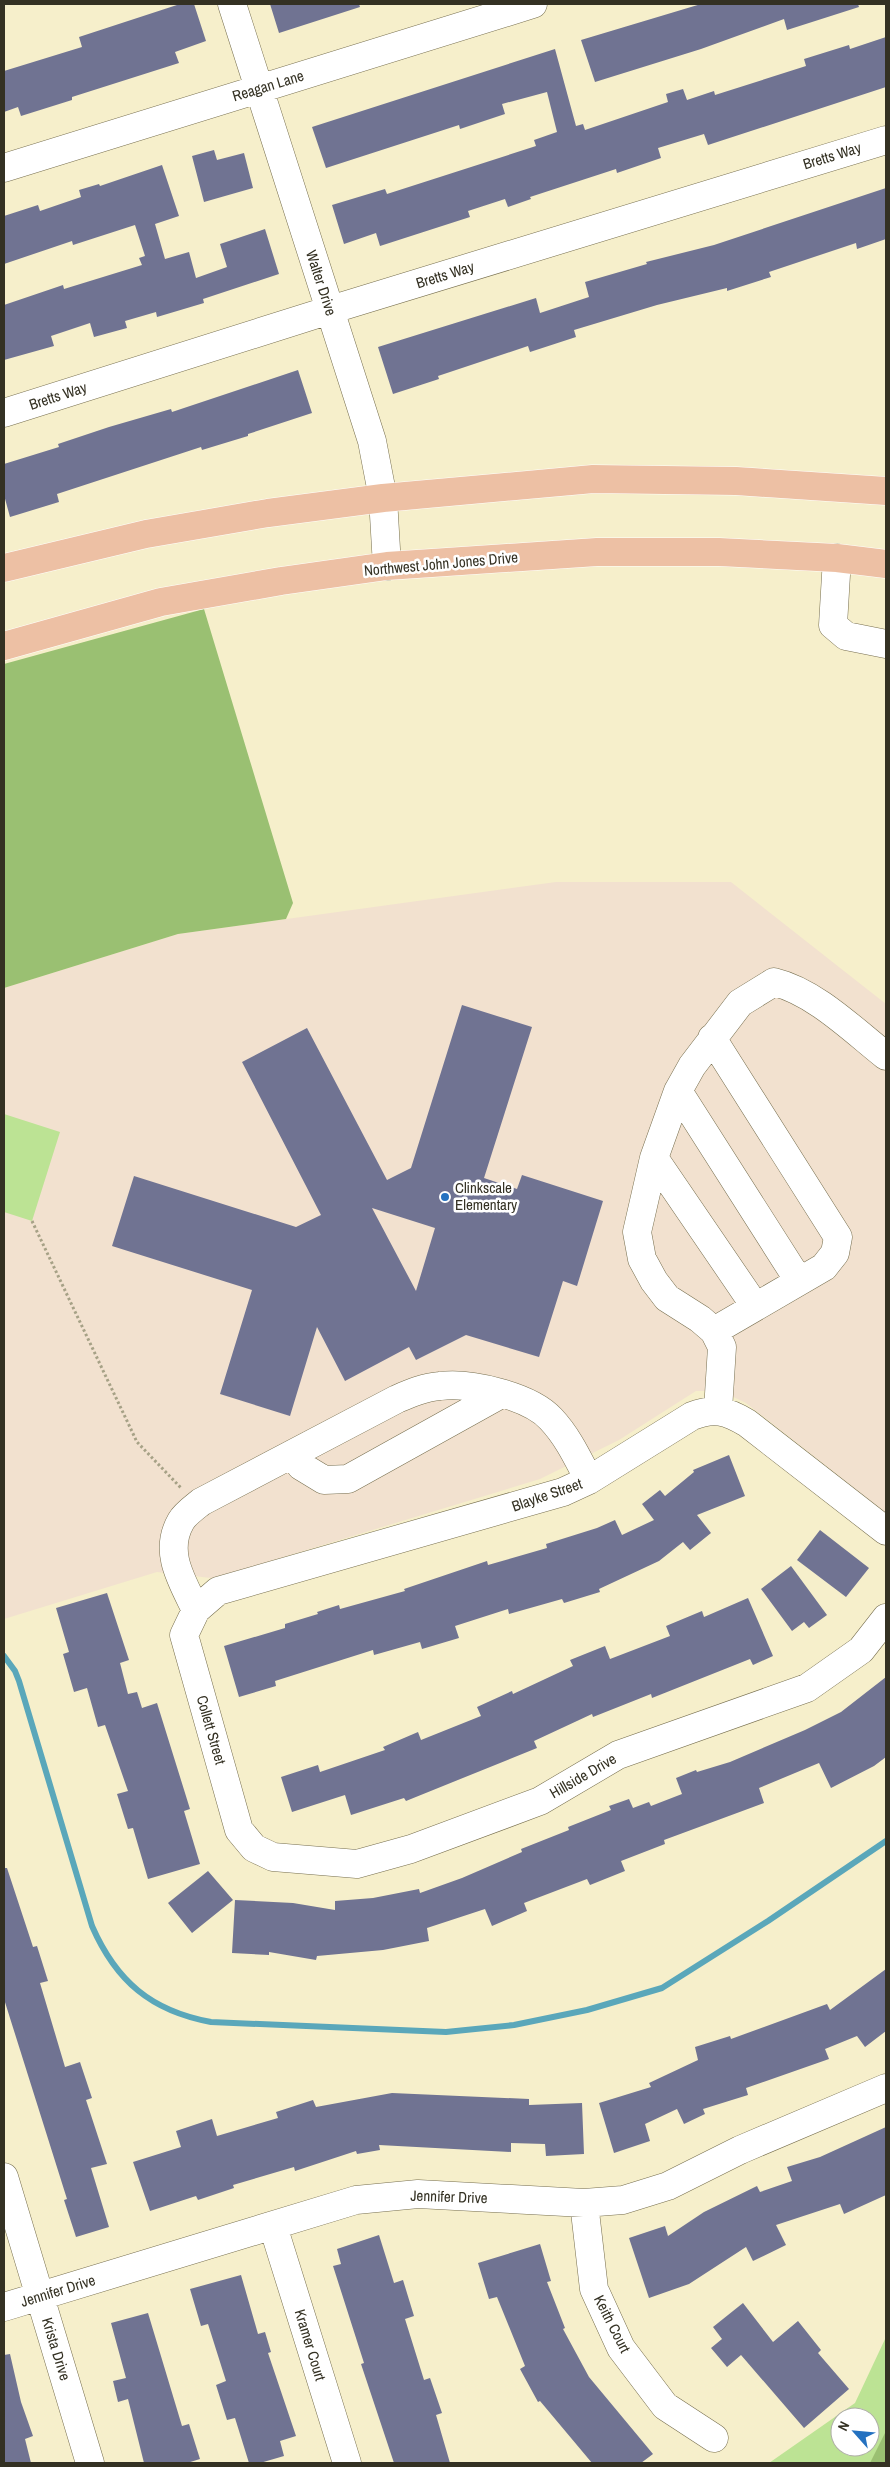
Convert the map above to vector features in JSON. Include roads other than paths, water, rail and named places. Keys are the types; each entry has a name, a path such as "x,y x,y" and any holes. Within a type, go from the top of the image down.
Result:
{"main road":[{"path":"4,568 146,534 268,513 383,498 593,479 736,482 886,491"},
{"name":"Northwest John Jones Drive","path":"4,646 162,602 281,581 387,566 597,552 719,552 837,558 886,564"}],"street":[{"name":"Walter Drive","path":"232,4 372,441 383,498 387,566"},
{"name":"Reagan Lane","path":"4,168 533,4"},
{"name":"Bretts Way","path":"4,413 330,310 886,140"},
{"path":"837,558 833,625 846,636 886,644"},
{"path":"886,1056 812,998 793,986 774,982 740,1003 692,1066 678,1091 654,1158 637,1232 642,1259 654,1281 667,1298 700,1319 714,1331 722,1347 718,1410 730,1413 747,1423 886,1531"},
{"path":"712,1038 838,1237 835,1254 824,1267 714,1331"},
{"path":"678,1091 799,1281"},
{"path":"654,1158 755,1306"},
{"path":"196,1610 174,1564 174,1542 182,1520 201,1502 397,1399 418,1391 441,1385 468,1386 524,1402 550,1418 571,1445 589,1480"},
{"path":"292,1454 301,1466 324,1480 348,1478 501,1394"},
{"name":"Blayke Street","path":"196,1610 218,1591 563,1492 589,1480 692,1416 704,1411 718,1410"},
{"name":"Collett Street","path":"196,1610 184,1635 239,1830 254,1848"},
{"name":"Hillside Drive","path":"254,1848 272,1857 357,1864 411,1849 540,1801 618,1755 807,1688 861,1650 886,1618"},
{"name":"Jennifer Drive","path":"4,2307 356,2200 418,2194 584,2203 623,2200 668,2186 740,2150 886,2088"},
{"name":"Krista Drive","path":"4,2177 90,2463"},
{"name":"Keith Court","path":"584,2203 594,2289 621,2348 665,2406 714,2438"},
{"name":"Kramer Court","path":"273,2226 347,2463"}],"waterway":[{"path":"4,1656 15,1671 19,1681 92,1926 112,1963 124,1978 153,2001 170,2010 211,2022 446,2032 514,2025 587,2010 662,1988 768,1921 886,1841"}],"place":[{"name":"Clinkscale Elementary","path":"445,1197"}]}
